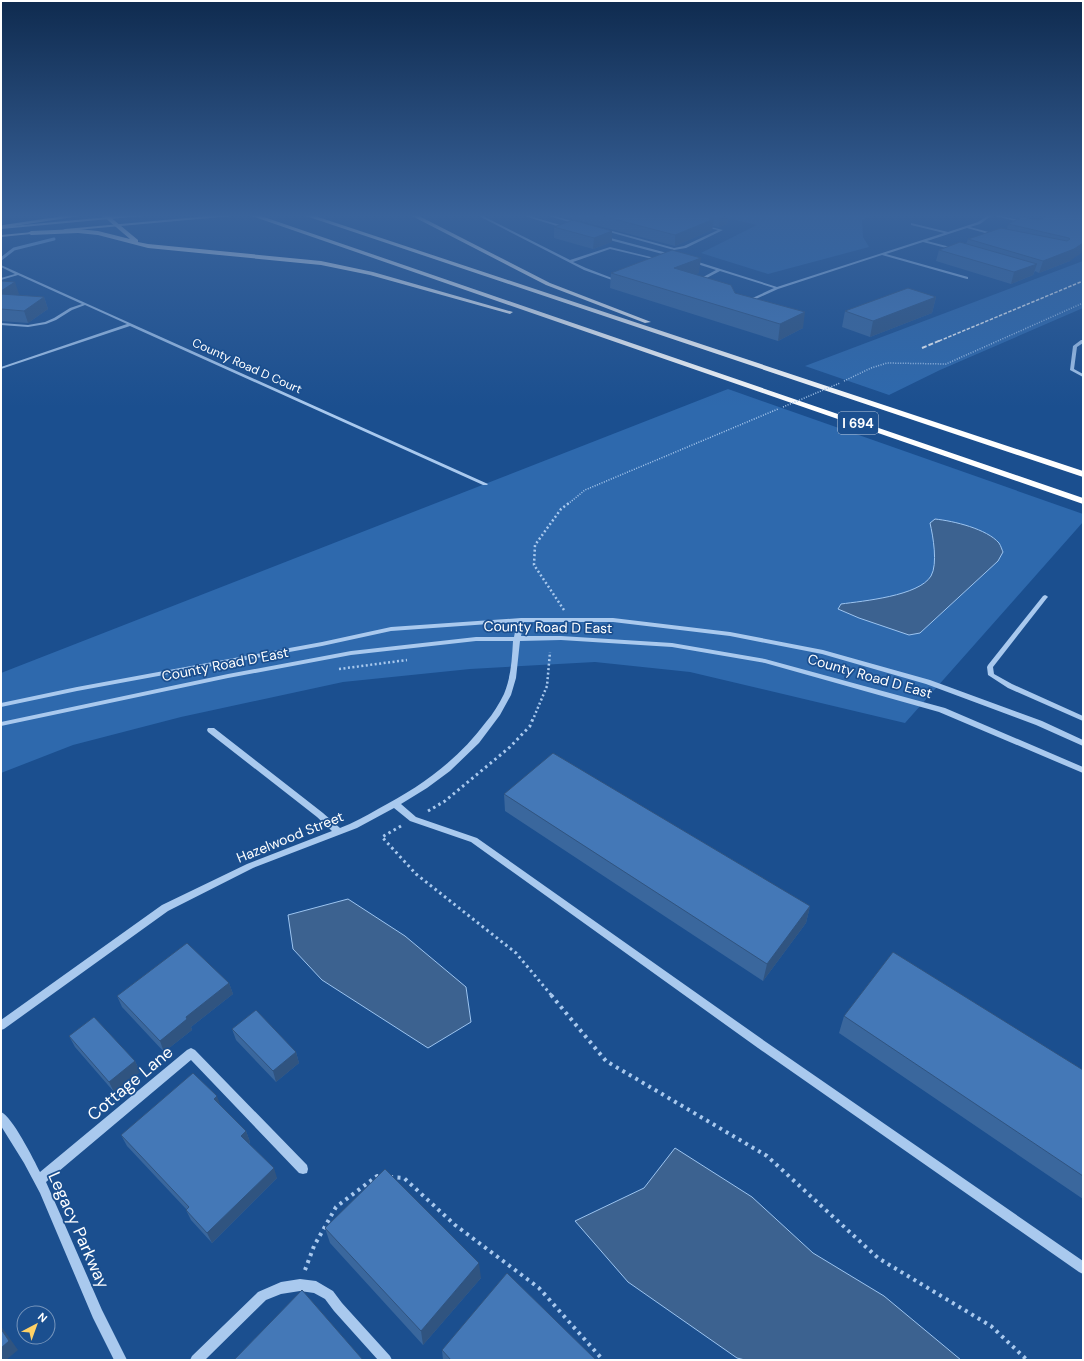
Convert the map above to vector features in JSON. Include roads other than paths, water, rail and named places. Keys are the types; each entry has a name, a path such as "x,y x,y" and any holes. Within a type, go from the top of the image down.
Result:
{"highway":[{"path":"394,280 633,346"},
{"name":"I 694","path":"440,280 1083,501"},
{"name":"I 694","path":"497,280 1083,474"},
{"path":"539,280 789,377"}],"street":[{"name":"County Road D Court","path":"30,280 485,484"},
{"path":"690,285 701,280"},
{"path":"750,280 777,288"},
{"path":"750,308 744,305 743,302 748,302 777,288 803,280"},
{"path":"1,324 28,326 46,323 55,320 70,309 86,304"},
{"path":"1,368 131,324"},
{"path":"1083,341 1075,346 1072,370 1083,376"},
{"path":"1045,597 990,667 991,675 1010,686 1083,719"},
{"name":"Hazelwood Street","path":"1,1026 165,908 250,866 354,826 395,804 424,786 447,768 476,741 497,713 507,695 513,678 517,638 521,620"},
{"name":"County Road D East","path":"1,705 77,689 322,644 391,629 521,620 613,620 730,634 823,652 928,682 1038,723 1083,743"},
{"name":"County Road D East","path":"1,724 228,676 351,653 476,639 561,638 672,645 764,661 942,710 1083,770"},
{"path":"211,730 320,814 339,832"},
{"path":"395,804 413,819 474,840 762,1045 1083,1268"},
{"name":"Cottage Lane","path":"39,1180 191,1053 303,1170"},
{"name":"Legacy Parkway","path":"1,1117 17,1141 39,1180 92,1302 121,1360"},
{"path":"196,1360 262,1296 281,1288 300,1285 316,1287 329,1295 386,1360"}],"railway":[{"path":"939,341 1083,281"},
{"path":"922,348 941,340"}]}
